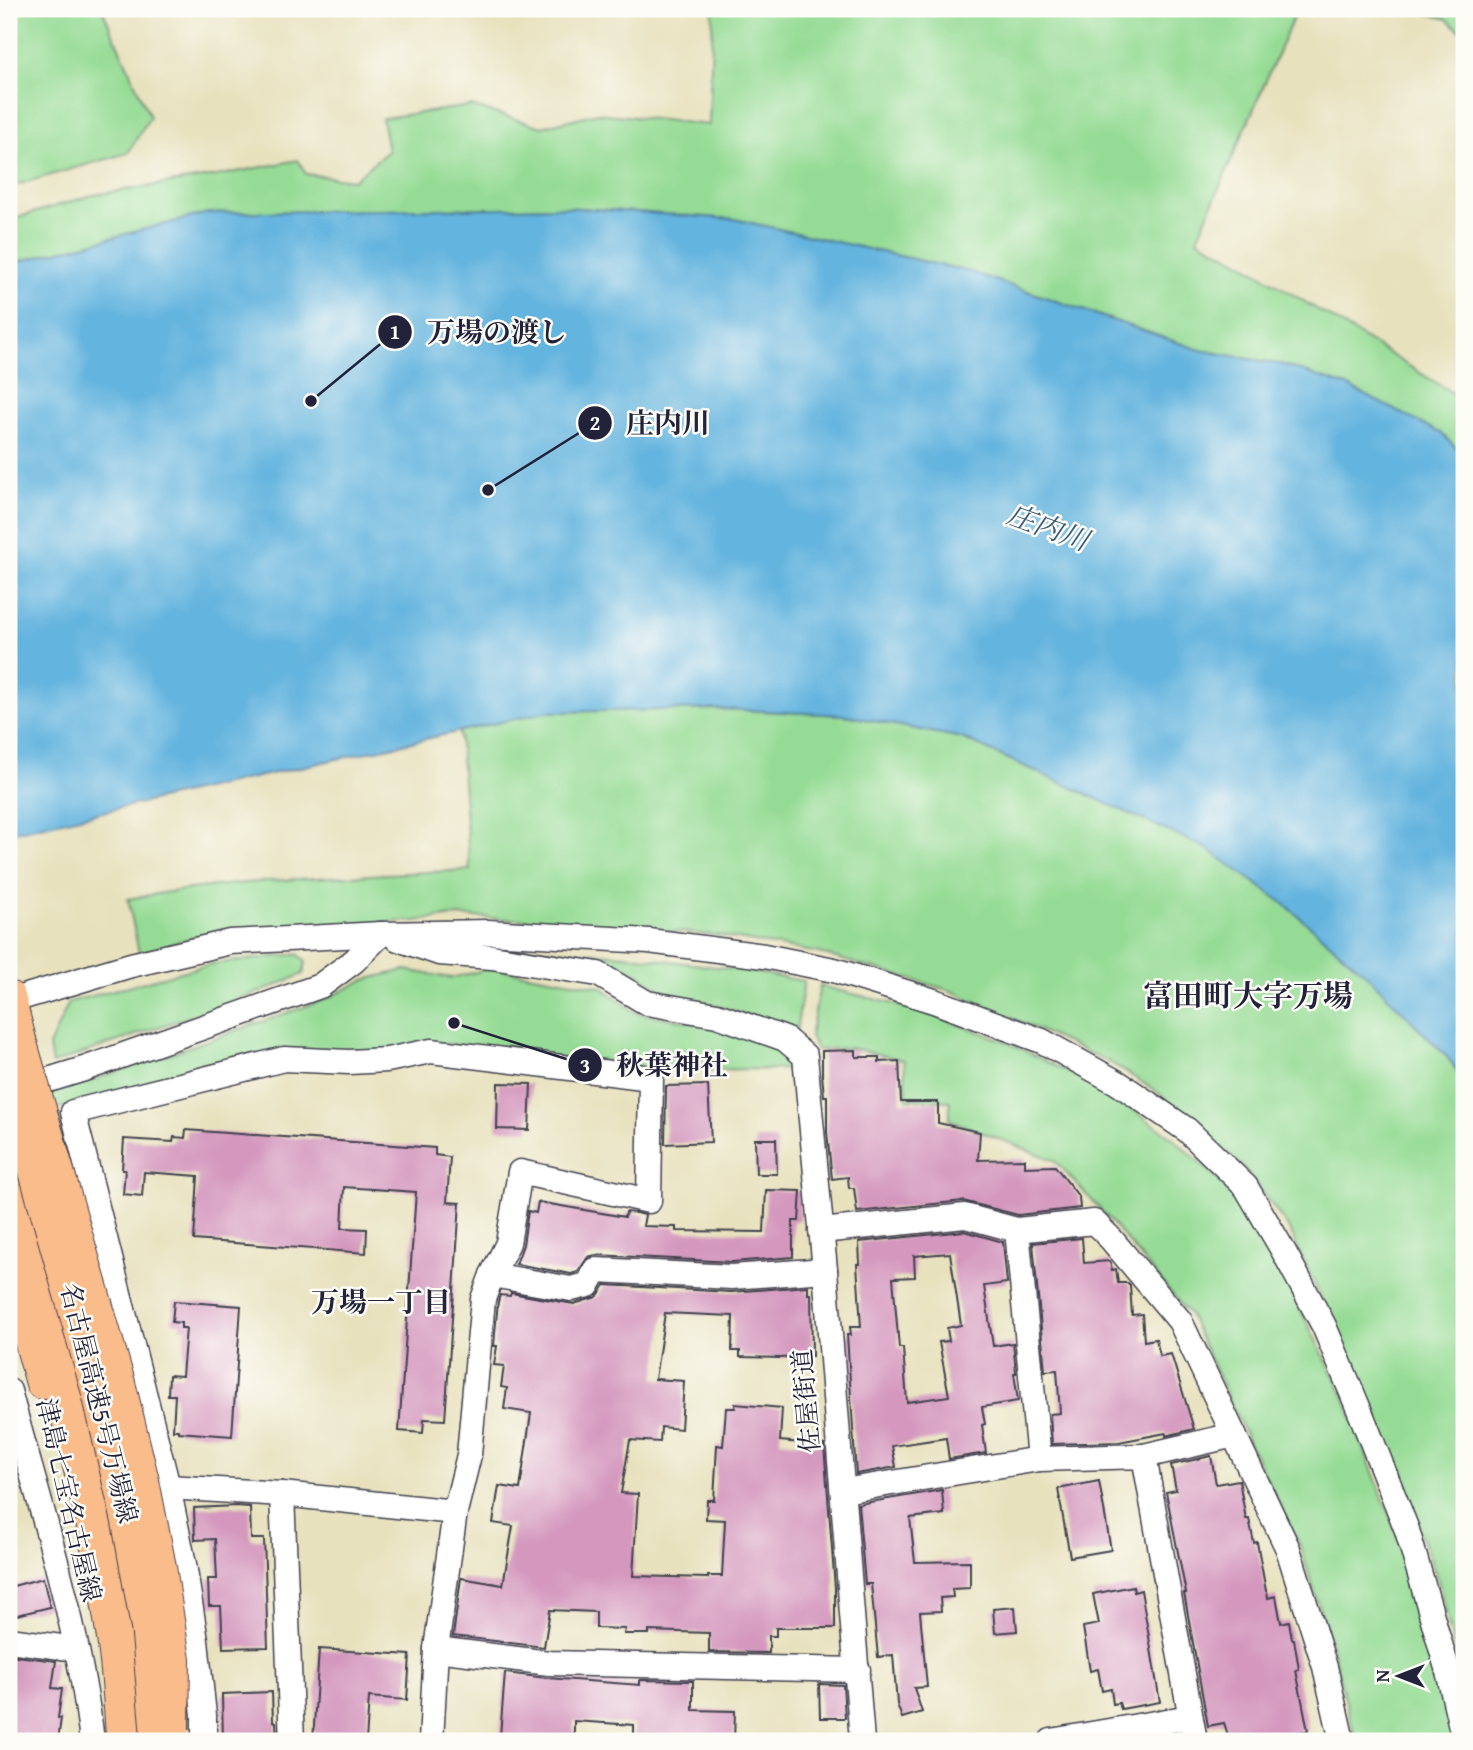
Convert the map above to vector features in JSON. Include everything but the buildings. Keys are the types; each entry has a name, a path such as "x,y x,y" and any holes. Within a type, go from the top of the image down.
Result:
{"highway":[{"name":"名古屋高速5号万場線","path":"15,1055 127,1506 150,1630 160,1741"},
{"name":"名古屋高速5号万場線","path":"9,1195 67,1403 96,1531 116,1637 125,1741"}],"main road":[{"path":"9,999 15,1055 119,1383 143,1481 174,1660 173,1741"},
{"name":"津島七宝名古屋線","path":"9,1263 51,1414 90,1580 104,1664 110,1741"}],"street":[{"path":"9,999 131,965 230,942 381,934 488,932 649,941 764,956 834,970 934,1001 1042,1041 1118,1083 1187,1130 1246,1187 1324,1326 1407,1530 1449,1675 1464,1740"},
{"path":"9,1092 84,1069 320,986 354,961 381,934"},
{"name":"佐屋街道","path":"381,934 439,953 492,957 598,974 648,1003 717,1015 785,1039 805,1056 825,1270 862,1741"},
{"path":"204,1741 196,1641 169,1487 73,1112 284,1059 349,1062 387,1060 431,1051 651,1078 649,1201 520,1172 508,1243 483,1299 469,1455 455,1512 436,1649 431,1741"},
{"path":"821,1231 965,1216 1017,1230 1094,1222 1103,1230 1180,1321 1288,1549 1325,1667 1342,1741"},
{"path":"1017,1230 1039,1459"},
{"path":"492,1275 571,1289 588,1285 596,1270 732,1276 825,1270"},
{"path":"9,1393 60,1573 88,1702 92,1741"},
{"path":"843,1492 1039,1459 1144,1456 1234,1435"},
{"path":"1051,1741 1192,1729 1144,1456"},
{"path":"169,1487 282,1493 455,1512"},
{"path":"282,1493 292,1741"},
{"path":"9,1640 76,1649"},
{"path":"436,1649 549,1663 858,1670"}],"green space":[{"path":"9,9 102,9 150,117 128,153 9,187"},
{"path":"713,9 1297,9 1197,239 1242,263 1464,400 1464,455 1441,433 1284,365 1200,350 971,272 734,219 564,207 208,213 9,264 9,220 93,195 298,160 306,174 353,180 388,151 382,118 471,106 542,127 597,113 709,125"},
{"path":"1412,9 1464,9 1464,34 1447,19"},
{"path":"720,709 844,715 962,738 1206,848 1282,902 1366,974 1448,1058 1464,1081 1464,1688 1438,1579 1359,1379 1288,1227 1245,1169 1155,1090 1107,1061 952,991 819,953 715,935 454,916 415,921 223,929 139,953 128,899 255,882 470,870 459,731 545,712"},
{"path":"493,946 625,955 804,981 796,1033 664,991 630,969"},
{"path":"298,954 306,962 303,974 263,991 52,1064 49,1046 69,1002 211,964"},
{"path":"493,968 601,987 637,1013 710,1025 782,1050 793,1069 662,1070 431,1042 385,1052 284,1049 9,1121 25,1100 94,1080 324,1000 364,980 405,970 451,978"},
{"path":"820,986 915,1009 1005,1041 1108,1092 1174,1139 1215,1176 1244,1211 1279,1267 1343,1394 1410,1569 1456,1741 1356,1741 1331,1644 1299,1543 1189,1314 1102,1211 1054,1160 950,1120 950,1101 907,1099 904,1060 851,1048 817,1050 810,1037"}],"water":[{"name":"庄内川","path":"564,207 734,219 971,272 1200,350 1284,365 1347,386 1441,433 1464,455 1464,1081 1448,1058 1366,974 1282,902 1206,848 962,738 844,715 720,709 545,712 9,833 9,264 208,213"}],"place":[{"name":"万場の渡し","path":"311,401"},
{"name":"庄内川","path":"488,490"},
{"name":"秋葉神社","path":"454,1023"}],"district":[{"name":"富田町大字万場","path":"1248,996"},
{"name":"万場一丁目","path":"381,1302"}]}
